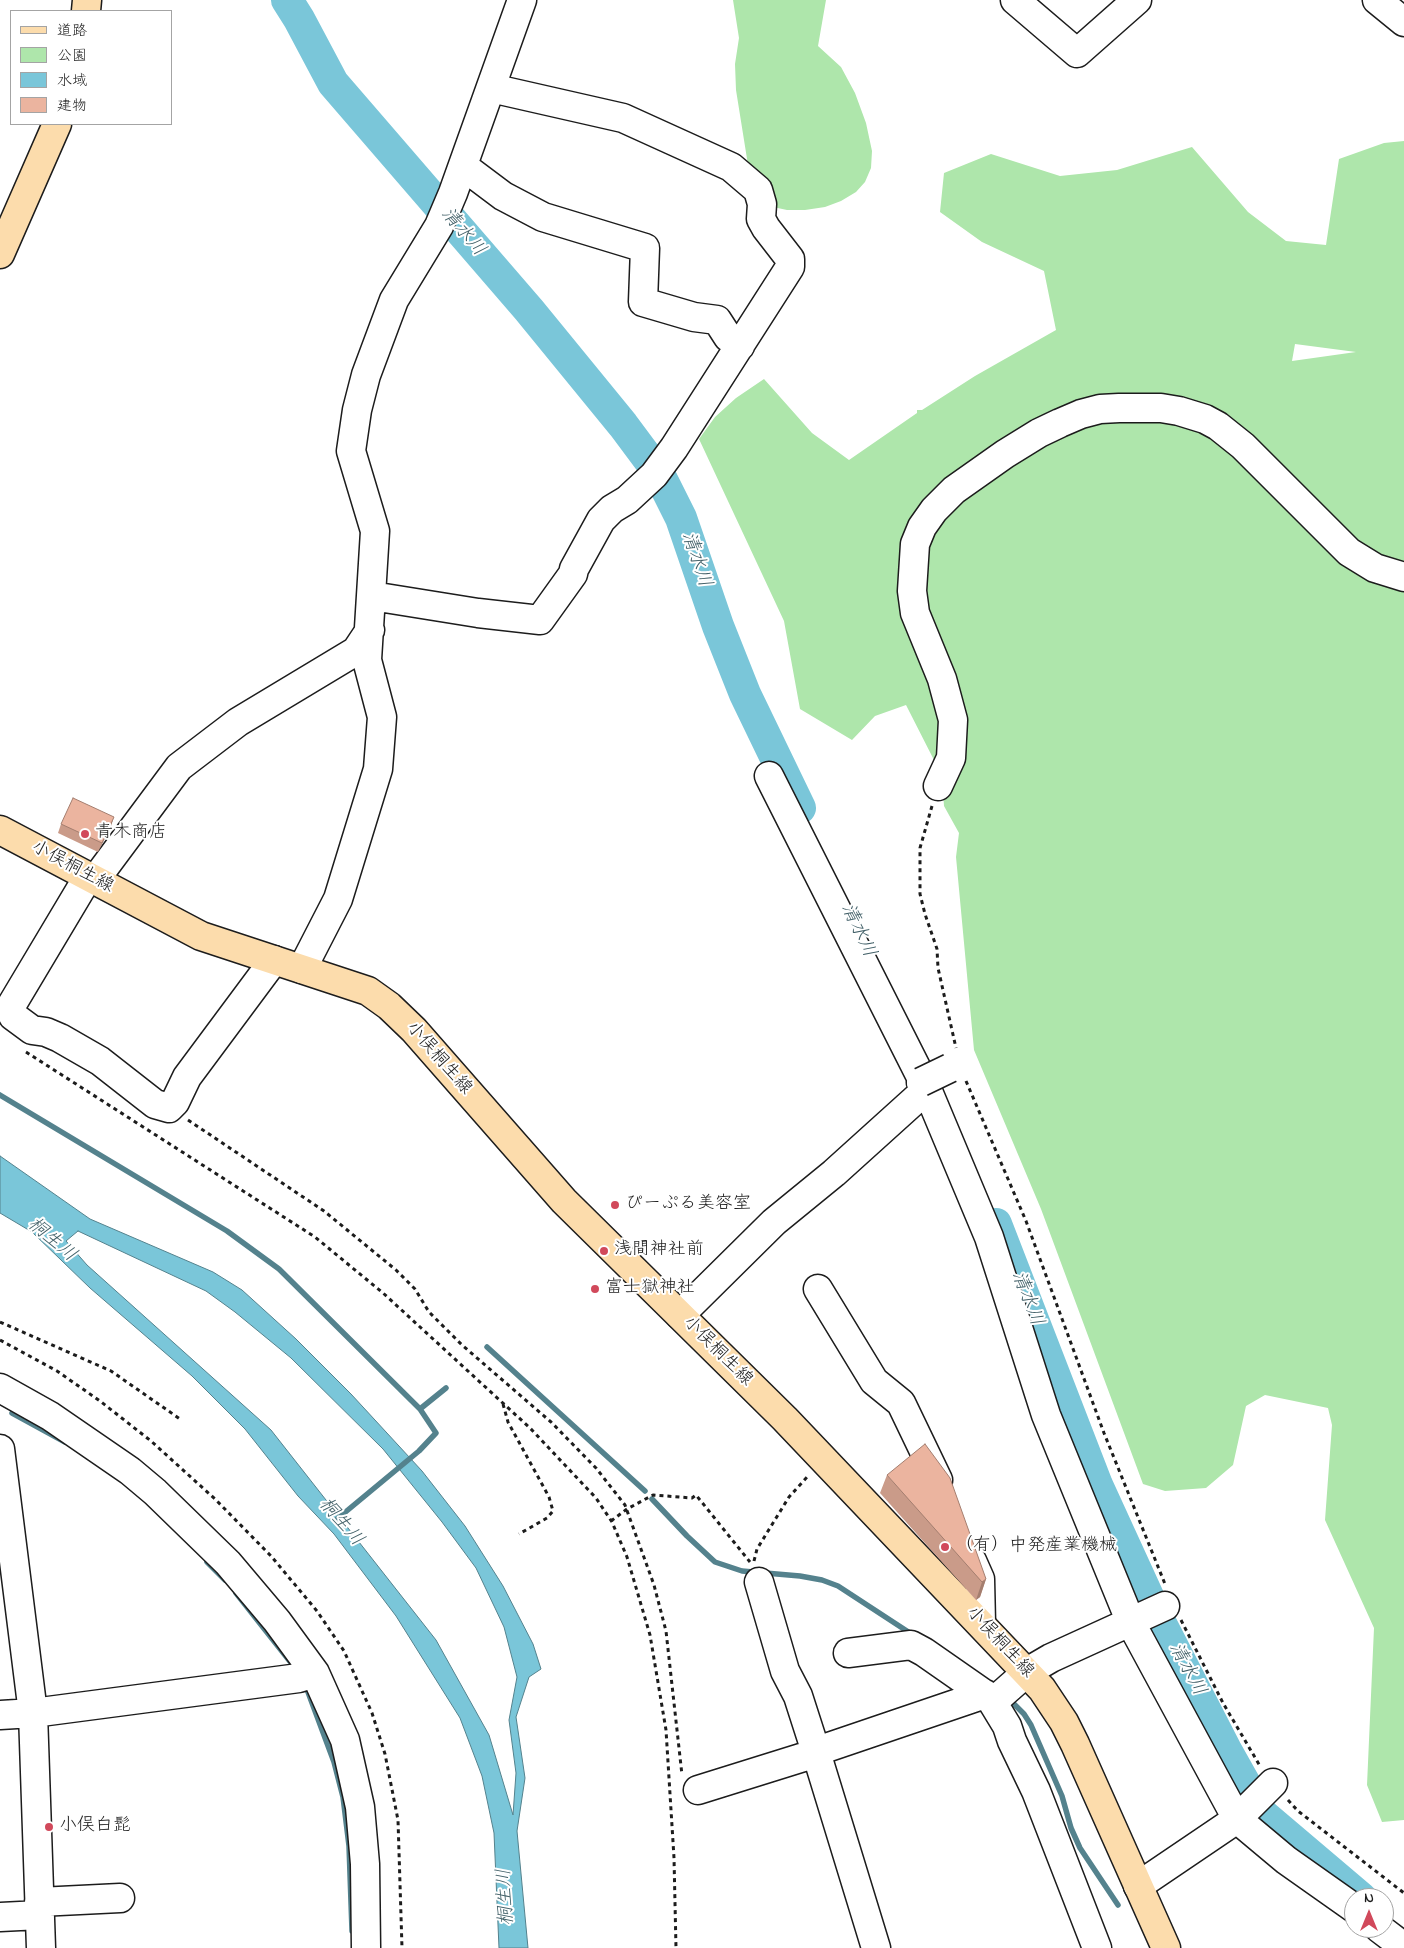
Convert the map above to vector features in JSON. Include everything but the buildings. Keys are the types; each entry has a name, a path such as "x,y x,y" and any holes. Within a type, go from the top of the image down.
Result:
{"main road":[{"path":"0,254 57,125"},
{"name":"小俣桐生線","path":"0,830 201,936 368,991 389,1006 414,1030 564,1201 824,1459 1042,1689 1064,1722 1166,1948"}],"street":[{"path":"302,969 338,899 378,769 382,717 367,660 375,531 351,451 357,410 366,375 394,300 439,226 453,193 522,0"},
{"path":"1015,0 1077,53 1137,0"},
{"path":"1377,0 1404,22"},
{"path":"372,596 478,613 540,620 573,574 601,520 612,509 627,500 654,475 674,448 790,267 790,259 761,219 762,204 758,190 731,167 623,118 491,88"},
{"path":"463,166 503,196 543,217 645,248 643,302 694,317 718,320 728,337 740,346"},
{"path":"938,786 951,758 953,720 942,679 915,613 912,591 915,544 922,527 934,510 954,490 1039,433 1060,423 1081,414 1100,409 1119,408 1161,408 1205,419 1218,426 1243,446 1349,552 1375,568 1404,577"},
{"path":"274,960 187,1077 175,1102 169,1108 155,1104 100,1061 60,1038 46,1032 32,1030 14,1016 11,1006 91,879 179,767 238,722 356,650 370,630"},
{"path":"769,776 924,1085 989,1237 1046,1414 1135,1621 1242,1815 1286,1860 1344,1901"},
{"path":"680,1315 774,1222 834,1173 924,1085 955,1066"},
{"path":"818,1289 874,1381 901,1403 926,1452 949,1506"},
{"path":"0,1388 50,1416 87,1440 155,1492 228,1563 277,1621 306,1676 344,1740 353,1772 360,1807 365,1885 366,1948"},
{"path":"0,1448 6,1544 33,1713 41,1948"},
{"path":"961,1534 980,1580 980,1623"},
{"path":"756,1572 785,1671 798,1696 876,1948"},
{"path":"685,1786 816,1752 989,1698 1051,1658 1135,1621 1169,1603"},
{"path":"848,1653 912,1645 989,1698 1007,1726 1012,1741 1036,1791 1097,1948"},
{"path":"0,1716 306,1676"},
{"path":"1138,1886 1242,1815 1269,1786"},
{"path":"365,1885 374,1902 383,1948"},
{"path":"0,1917 40,1909 120,1898"},
{"path":"1392,1938 1404,1947"}],"path":[{"path":"938,786 924,828 920,848 920,894 937,949 938,968 955,1066 978,1110 1026,1221 1169,1603 1223,1703 1266,1776 1269,1786 1298,1812 1404,1893"},
{"path":"23,1050 315,1237 383,1293 530,1428 596,1498 611,1521 627,1557 650,1635 666,1730 674,1858 676,1948"},
{"path":"169,1108 324,1211 396,1270 414,1289 429,1312 442,1325 551,1422 596,1468 626,1509 654,1585 666,1631 685,1786 669,1792"},
{"path":"0,1322 111,1371 180,1419"},
{"path":"503,1403 508,1422 549,1496 553,1511 547,1518 519,1534"},
{"path":"756,1572 757,1549 790,1498 824,1459"},
{"path":"611,1521 626,1509 653,1495 692,1498 696,1495 756,1572"}],"green space":[{"path":"733,0 826,0 818,46 841,67 855,93 866,123 872,151 871,168 865,182 856,192 841,201 825,207 805,210 787,210 773,207 748,165 736,90 735,64 739,38"},
{"path":"1404,141 1404,1820 1382,1822 1367,1785 1374,1628 1325,1520 1332,1425 1328,1408 1265,1395 1246,1406 1233,1465 1206,1488 1165,1491 1143,1484 1041,1209 974,1050 956,857 959,833 944,806 940,749 936,764 906,705 875,716 852,740 800,709 784,621 699,439 715,417 736,398 764,379 812,433 849,460 917,413 917,410 922,410 975,376 1056,330 1044,271 982,242 940,212 944,173 991,154 1060,176 1117,170 1192,147 1248,212 1286,241 1326,245 1339,159 1384,143","holes":["1295,344 1356,352 1292,361"]}],"water":[{"name":"桐生川","path":"0,1156 90,1219 213,1272 242,1290 296,1339 351,1394 422,1471 465,1526 503,1586 533,1644 541,1669 529,1677 516,1717 525,1778 517,1831 528,1948 499,1948 494,1833 482,1776 460,1718 396,1616 334,1534 298,1496 245,1429 192,1376 90,1288 32,1232 0,1213","holes":["78,1231 206,1291 291,1358 383,1449 442,1522 476,1568 504,1627 517,1677 509,1720 516,1773 513,1815 489,1735 436,1640 271,1430 87,1265 66,1241"]}],"waterway":[{"name":"清水川","path":"287,0 333,83 529,310 623,425 658,472 681,518 718,626 745,694 800,808"},
{"path":"0,1095 227,1231 279,1269 420,1409 446,1388"},
{"name":"清水川","path":"996,1224 1097,1485 1157,1616 1226,1750 1262,1814 1349,1888"},
{"path":"487,1347 645,1491"},
{"name":"桐生川","path":"337,1519 419,1451 436,1433 420,1409"},
{"path":"12,1413 65,1442"},
{"path":"652,1499 715,1562 742,1571 800,1576 822,1580 838,1586 913,1635"},
{"path":"207,1562 225,1580"},
{"path":"236,1593 292,1664"},
{"path":"305,1684 334,1762 343,1797 349,1846 352,1931"},
{"path":"1009,1699 1024,1714 1031,1725 1062,1796 1071,1828 1080,1848 1118,1905"}],"place":[{"name":"青木商店","path":"85,834"},
{"name":"ぴーぷる美容室","path":"615,1205"},
{"name":"浅間神社前","path":"604,1251"},
{"name":"富士獄神社","path":"595,1289"},
{"name":"（有）中発産業機械","path":"945,1547"},
{"name":"小俣白髭","path":"49,1827"}]}
